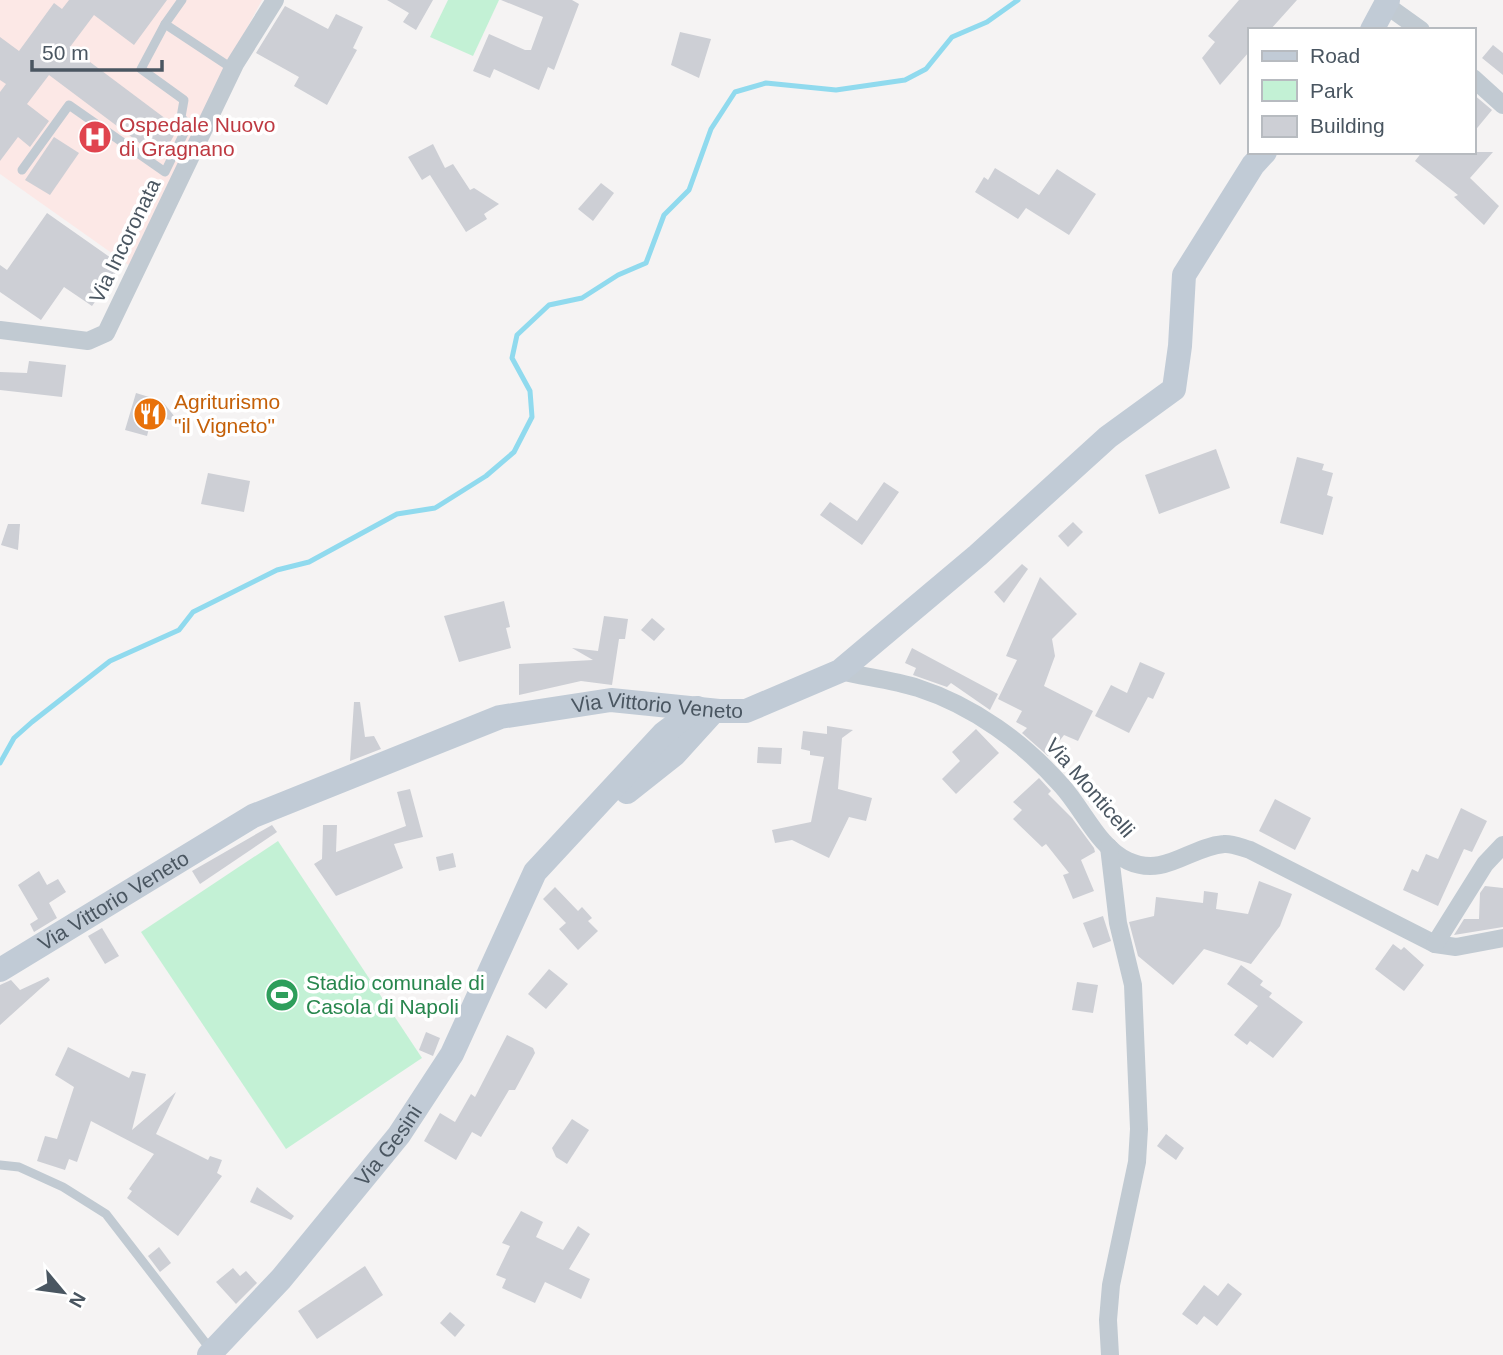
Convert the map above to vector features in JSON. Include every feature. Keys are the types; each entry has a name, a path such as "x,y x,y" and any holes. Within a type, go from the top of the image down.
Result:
{"street":[{"name":"Via Incoronata","path":"0,330 88,341 106,333 233,69 275,0"},
{"path":"1373,28 1387,2 1419,28"},
{"path":"1475,80 1503,105"},
{"name":"Via Vittorio Veneto","path":"0,970 253,816 500,717 611,700 746,711 775,701 840,671 978,555 1108,436 1174,389 1180,346 1184,275 1253,165 1263,154"},
{"name":"Via Monticelli","path":"840,671 917,688 1009,735 1045,767 1109,847 1118,855 1148,868 1167,865 1226,844 1250,850 1435,944 1456,947 1503,939"},
{"path":"675,754 706,709"},
{"name":"Via Gesini","path":"211,1353 281,1279 399,1135 452,1054 519,902 535,872 664,733 706,709"},
{"path":"519,902 634,785 675,754 746,711"},
{"path":"1435,944 1485,864 1503,845"},
{"path":"1109,847 1118,923 1133,985 1139,1129 1137,1162 1111,1285 1108,1320 1110,1355"}],"lane":[{"path":"22,170 69,105 165,172 186,129 186,122 181,117 184,100 141,69 144,57 182,0"},
{"path":"166,24 233,69"},
{"path":"0,1165 19,1167 63,1186 106,1214 211,1353"}],"shaded area":[{"name":"Ospedale Nuovo di Gragnano","path":"0,0 262,0 209,99 130,266 0,174"}],"green space":[{"path":"448,0 499,0 473,56 430,37"},
{"name":"Stadio comunale di Casola di Napoli","path":"278,841 422,1058 286,1149 141,932"}],"building":[{"path":"69,0 167,0 134,45 94,15 70,47 178,128 161,159 49,75 27,104 49,121 30,147 18,137 0,161 0,92 6,84 0,80 0,37 19,51 54,3 62,9"},
{"path":"387,0 433,0 416,30 403,22 409,13"},
{"path":"501,0 572,0 579,4 554,70 548,67 539,90 494,69 490,78 473,71 489,34 525,50 531,50 543,17"},
{"path":"1239,0 1297,0 1272,28 1248,28 1248,53 1220,85 1202,58 1215,42 1208,36"},
{"path":"285,6 328,29 336,14 363,27 353,48 357,50 327,105 294,86 299,77 256,53"},
{"path":"680,32 711,39 699,78 671,65"},
{"path":"1493,45 1503,53 1503,75 1482,58"},
{"path":"1475,96 1492,110 1475,131"},
{"path":"54,137 79,153 50,195 25,180"},
{"path":"433,144 445,168 453,164 470,190 474,188 499,204 484,214 487,219 466,232 430,175 422,180 408,157"},
{"path":"1493,152 1470,178 1499,206 1484,225 1454,197 1458,195 1415,161 1420,154"},
{"path":"995,168 1039,195 1057,169 1096,194 1069,235 1026,208 1018,219 975,192 984,177 988,180"},
{"path":"601,183 614,193 593,221 578,209"},
{"path":"47,213 121,265 92,306 64,287 41,320 0,292 0,265 7,270"},
{"path":"29,361 66,365 62,397 0,390 0,372 27,373"},
{"name":"Agriturismo \"il Vigneto\"","path":"136,393 162,401 179,422 152,416 147,436 125,430"},
{"path":"1216,449 1230,488 1159,514 1145,475"},
{"path":"1297,457 1324,464 1322,470 1333,473 1327,495 1333,497 1323,535 1280,523"},
{"path":"208,473 250,481 244,512 201,504"},
{"path":"884,482 899,492 862,545 820,515 830,502 857,521"},
{"path":"1073,522 1083,532 1068,547 1058,536"},
{"path":"8,524 20,524 18,550 1,545"},
{"path":"1022,564 1028,569 1004,603 994,592"},
{"path":"1040,577 1077,614 1052,639 1055,656 1044,686 1093,711 1078,741 1064,735 1048,756 1022,733 1027,728 1016,722 1022,711 998,699 1017,660 1006,656"},
{"path":"504,601 510,627 506,628 511,648 459,662 444,616"},
{"path":"604,616 628,619 625,639 619,639 612,685 581,681 519,695 519,664 593,660 572,648 598,651"},
{"path":"652,618 665,629 654,641 641,630"},
{"path":"912,648 998,694 990,710 951,683 947,687 913,675 916,668 905,663"},
{"path":"1140,662 1165,673 1153,699 1148,697 1129,733 1095,716 1111,685 1127,693"},
{"path":"354,702 360,702 365,737 374,736 381,749 350,761"},
{"path":"827,726 853,730 842,738 838,789 872,798 866,821 849,817 829,858 792,840 775,843 772,830 811,822 824,757 810,755 810,751 801,749 803,731 827,734"},
{"path":"976,729 999,753 956,794 942,779 960,761 952,752"},
{"path":"758,747 782,748 781,764 757,763"},
{"path":"1039,778 1051,791 1048,794 1072,818 1094,848 1095,852 1081,860 1094,891 1073,899 1063,875 1069,873 1046,844 1042,847 1013,819 1022,810 1013,802"},
{"path":"410,789 423,837 394,844 403,868 336,896 314,864 322,859 323,825 337,825 336,852 406,826 397,792"},
{"path":"1275,799 1311,818 1295,850 1259,831"},
{"path":"1461,808 1487,821 1472,852 1464,849 1438,906 1403,890 1412,869 1418,872 1426,854 1438,859"},
{"path":"272,825 277,832 200,884 192,871"},
{"path":"453,853 456,867 439,871 436,857"},
{"path":"39,871 47,885 58,879 66,892 49,903 57,918 34,932 30,924 38,919 18,885"},
{"path":"1259,881 1292,894 1280,926 1251,964 1204,949 1173,985 1138,956 1129,922 1154,916 1156,897 1203,903 1204,891 1218,893 1216,909 1248,914"},
{"path":"1485,886 1503,888 1503,927 1454,935 1464,919 1479,919 1480,893"},
{"path":"555,887 578,911 582,907 592,918 588,921 598,931 578,950 559,929 566,923 543,899"},
{"path":"1103,916 1111,941 1093,948 1083,923"},
{"path":"102,928 119,956 105,964 88,936"},
{"path":"1393,944 1401,950 1404,947 1424,965 1404,991 1375,969"},
{"path":"1241,965 1263,981 1260,985 1272,993 1269,997 1303,1022 1273,1058 1250,1041 1247,1045 1234,1035 1258,1006 1227,984"},
{"path":"549,969 568,984 546,1009 528,994"},
{"path":"48,977 50,980 0,1025 0,985 11,980 20,990"},
{"path":"1077,982 1098,985 1093,1013 1072,1010"},
{"path":"426,1032 440,1038 433,1056 419,1050"},
{"path":"507,1035 533,1048 535,1053 515,1090 509,1090 481,1137 472,1132 456,1160 424,1141 440,1113 455,1122 471,1094 475,1097"},
{"path":"68,1047 129,1078 132,1071 146,1074 132,1130 176,1092 156,1134 208,1160 210,1156 222,1160 217,1173 222,1176 178,1236 127,1198 132,1191 129,1189 154,1154 91,1121 77,1162 69,1159 65,1170 37,1161 45,1136 57,1139 74,1087 55,1075"},
{"path":"572,1119 589,1130 567,1164 556,1157 552,1148"},
{"path":"1166,1134 1184,1148 1176,1160 1157,1146"},
{"path":"257,1187 294,1216 291,1220 250,1202"},
{"path":"521,1211 543,1222 536,1237 563,1250 578,1226 590,1234 569,1269 590,1279 581,1299 545,1282 535,1303 502,1288 506,1279 496,1275 510,1246 502,1243"},
{"path":"159,1247 171,1263 160,1272 148,1256"},
{"path":"365,1266 383,1295 317,1339 298,1311"},
{"path":"233,1268 240,1276 246,1271 257,1283 236,1304 216,1282"},
{"path":"1228,1283 1242,1294 1217,1326 1204,1316 1197,1325 1182,1314 1204,1285 1218,1296"},
{"path":"450,1312 465,1325 455,1337 440,1323"}],"waterway":[{"path":"0,763 14,738 110,661 179,630 193,612 277,570 309,562 397,514 435,508 486,476 514,452 532,417 530,391 512,358 517,335 549,305 582,298 618,275 646,263 664,215 689,190 711,129 735,92 766,83 836,90 905,80 926,69 952,37 987,22 1018,0"}],"place":[{"name":"Ospedale Nuovo di Gragnano","path":"95,137"},
{"name":"Agriturismo \"il Vigneto\"","path":"150,414"},
{"name":"Stadio comunale di Casola di Napoli","path":"282,995"}]}
